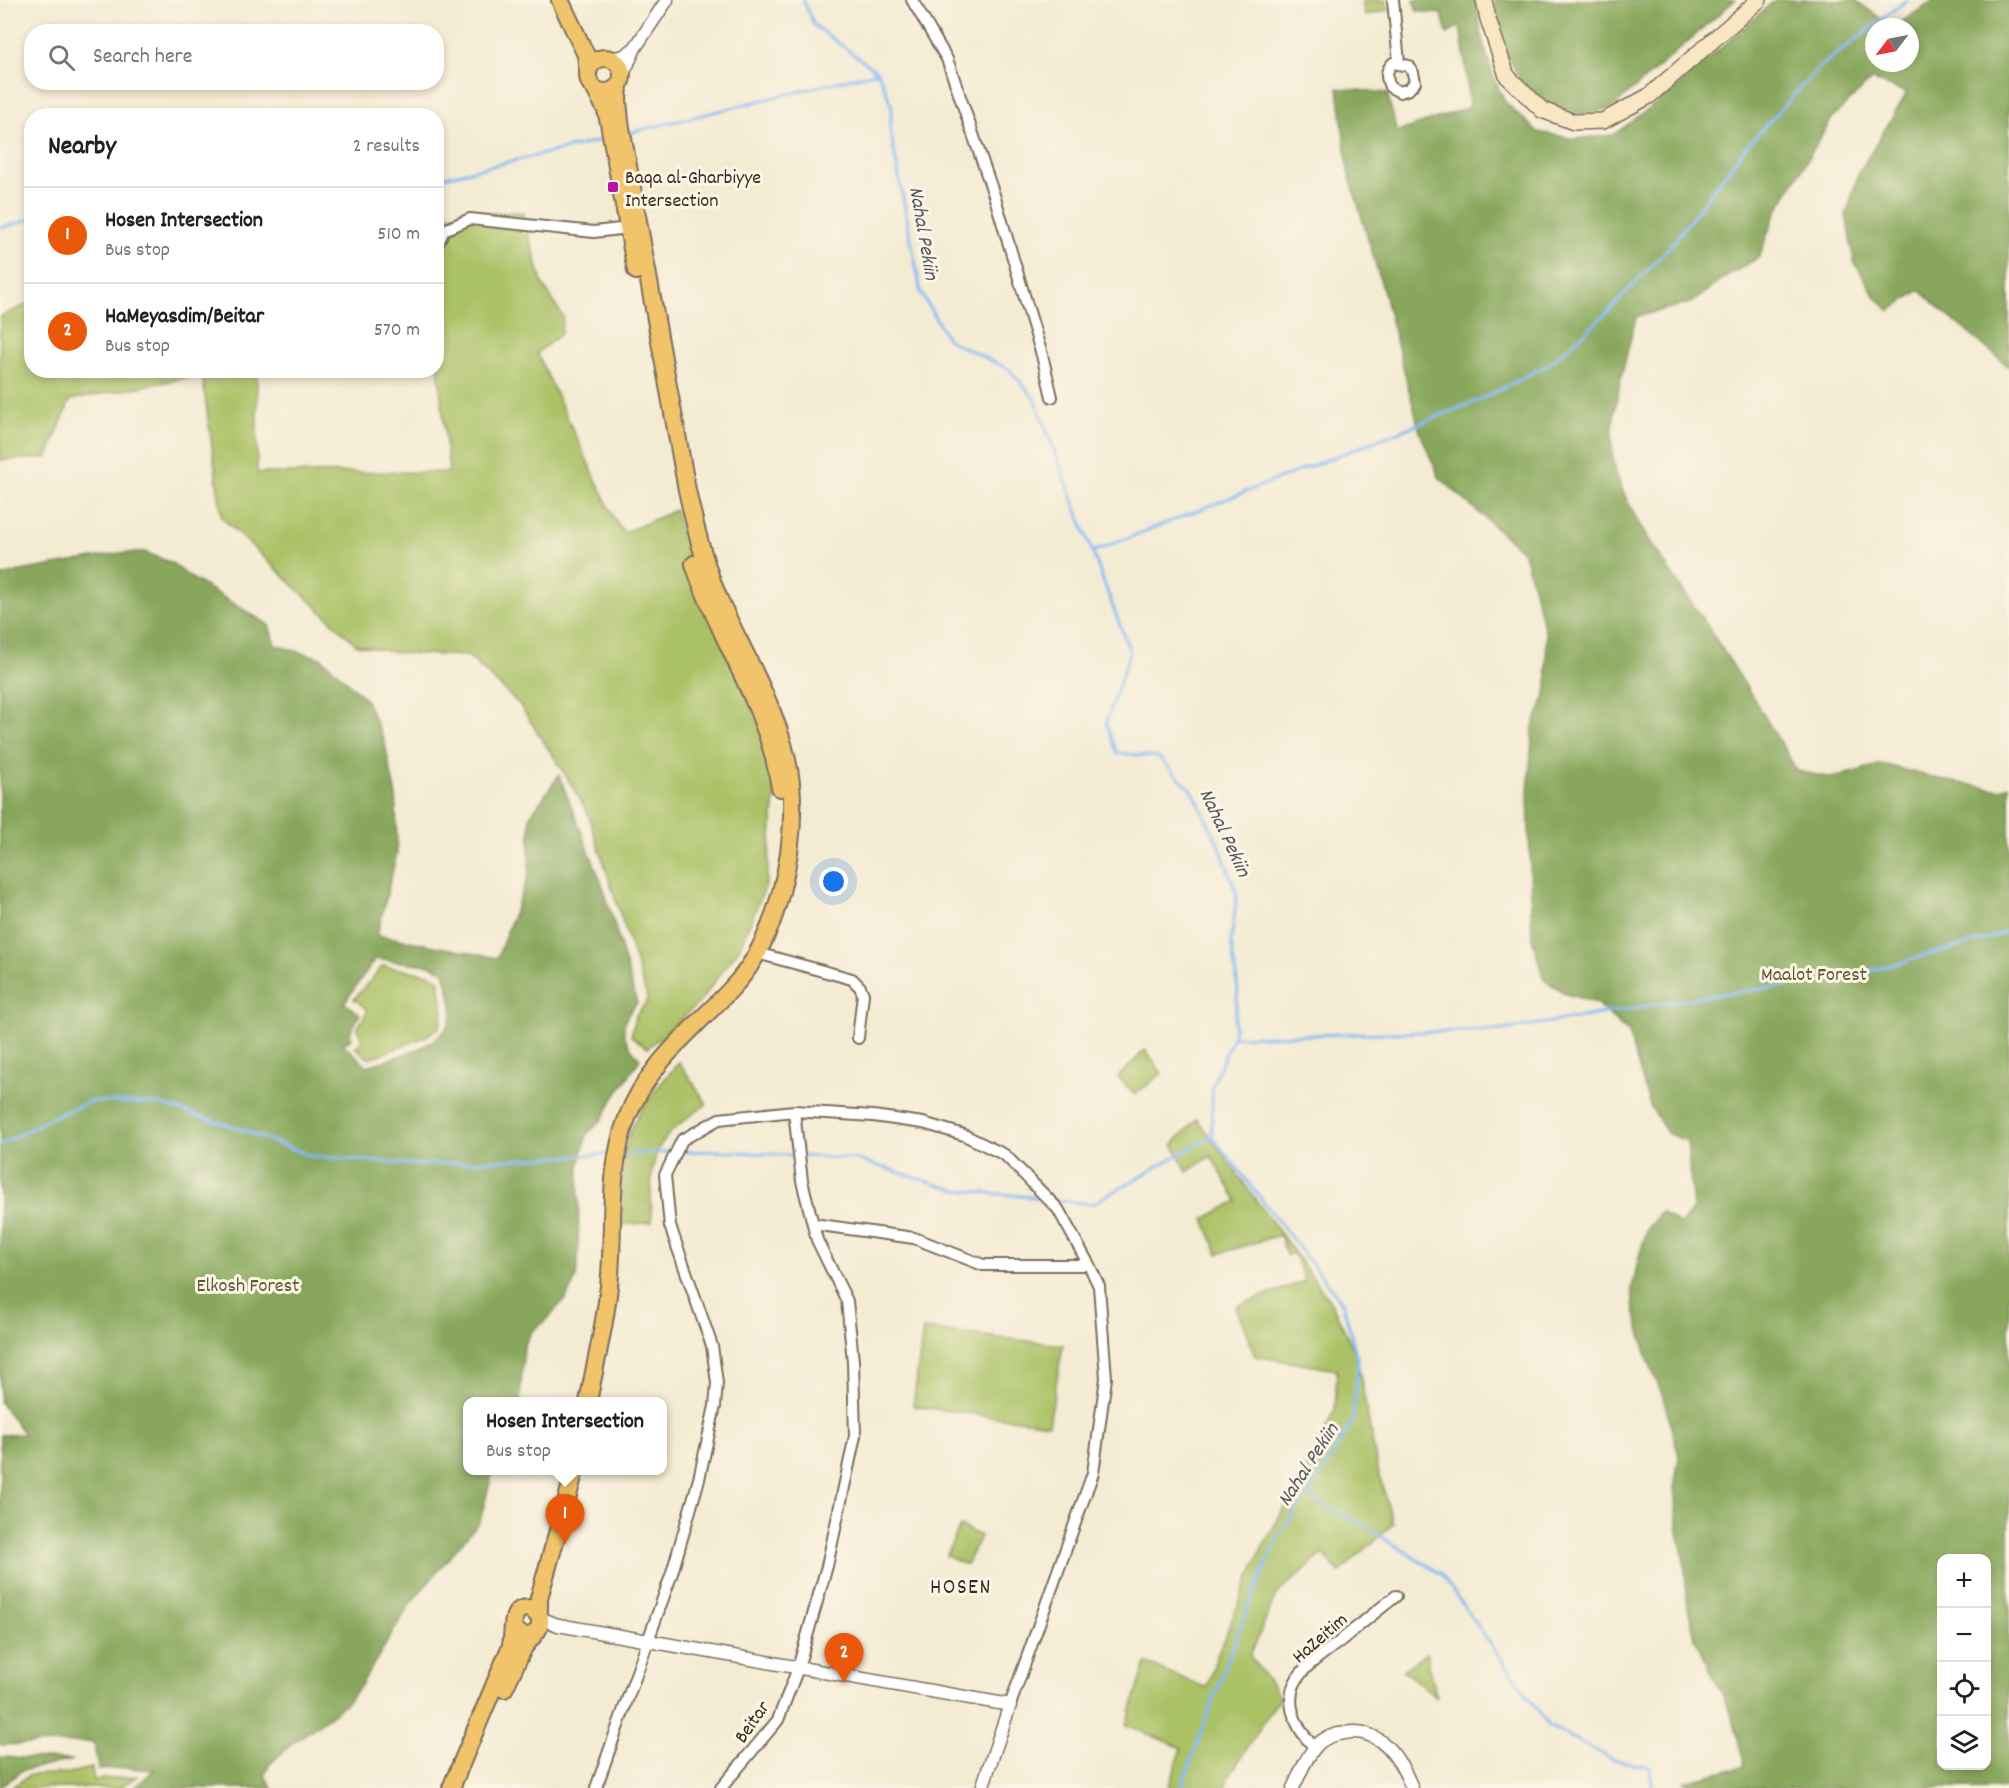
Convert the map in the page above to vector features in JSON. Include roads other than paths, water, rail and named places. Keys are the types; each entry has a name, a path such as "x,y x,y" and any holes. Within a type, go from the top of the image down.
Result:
{"main road":[{"path":"560,0 586,55 589,82 606,110 688,544 707,600 768,736 781,794 781,836 775,876 755,938 740,965 720,990 674,1033 654,1056 627,1099 614,1130 604,1179 602,1277 581,1397"},
{"path":"570,0 594,47 619,65 620,122 687,490 698,539 718,597 770,709 784,747 788,764 792,811 786,866 772,918 757,952 734,986 675,1044 660,1062 637,1097 626,1122 618,1147 612,1180 609,1287 589,1397"},
{"path":"1484,0 1507,76 1542,110 1574,122 1603,121 1649,96 1759,0"},
{"path":"588,71 594,62 607,58"},
{"path":"596,91 608,93 621,80"},
{"path":"451,1788 510,1648 514,1628 513,1618 528,1602 534,1587 566,1475"},
{"path":"459,1788 477,1744 538,1625 539,1598 574,1475"},
{"path":"522,1609 531,1608 538,1625"},
{"path":"514,1628 516,1632 524,1636 538,1625"}],"street":[{"path":"621,80 635,48 667,0"},
{"path":"912,0 947,59 995,198 1042,355 1052,397"},
{"path":"1393,0 1399,63"},
{"path":"607,58 624,56 635,48"},
{"path":"444,230 470,219 594,232 628,227 635,222 636,208"},
{"path":"757,952 852,979 863,994 858,1038"},
{"path":"596,1788 672,1573 699,1479 715,1406 717,1383 712,1346 670,1226 665,1175 682,1140 719,1119 794,1111 873,1116 923,1123 964,1135 1005,1155 1058,1209 1099,1286 1106,1378 1093,1473 982,1788"},
{"name":"Beitar","path":"721,1788 778,1720 798,1668 827,1566 855,1436 853,1361 847,1301 817,1240 802,1180 794,1111"},
{"path":"813,1224 914,1238 983,1265 1089,1265"},
{"name":"HaZeitim","path":"1315,1748 1303,1736 1293,1717 1292,1694 1296,1682 1308,1666 1396,1596"},
{"path":"538,1625 558,1625 1010,1705"},
{"path":"1293,1788 1315,1748 1326,1739 1339,1734 1361,1732 1385,1744 1394,1754 1412,1788"}],"waterway":[{"name":"Nahal Pekiin","path":"803,0 814,25 878,72 892,106 890,129 921,293 948,340 1009,369 1035,399 1130,652 1106,723 1117,753 1158,757 1192,790 1219,845 1237,894 1231,942 1238,989 1233,1037 1212,1085 1212,1136 1343,1304 1358,1362 1353,1420 1328,1463 1277,1538 1241,1624 1181,1788"},
{"path":"1092,552 1477,401 1548,365 1608,312 1672,244 1745,148 1820,67 1907,0"},
{"path":"628,133 878,72"},
{"path":"444,177 607,139"},
{"path":"0,228 24,221"},
{"path":"1233,1037 1503,1030 1701,997 1843,978 2009,931"},
{"path":"0,1145 53,1117 91,1101 160,1104 232,1126 312,1156 418,1165 612,1154"},
{"path":"1054,1200 1092,1204 1212,1136"},
{"path":"678,1152 719,1151 855,1159 956,1190 1042,1198"},
{"path":"624,1154 672,1152"},
{"path":"1306,1495 1366,1527 1441,1574 1549,1726 1612,1759 1649,1767 1653,1788"}],"place":[{"name":"Baqa al-Gharbiyye Intersection","path":"613,187"},
{"name":"Hosen Intersection","path":"565,1544"},
{"name":"HaMeyasdim/Beitar","path":"844,1683"}],"district":[{"name":"HOSEN","path":"961,1585"}],"park label":[{"name":"Maalot Forest","path":"1814,973"},
{"name":"Elkosh Forest","path":"248,1284"}]}
